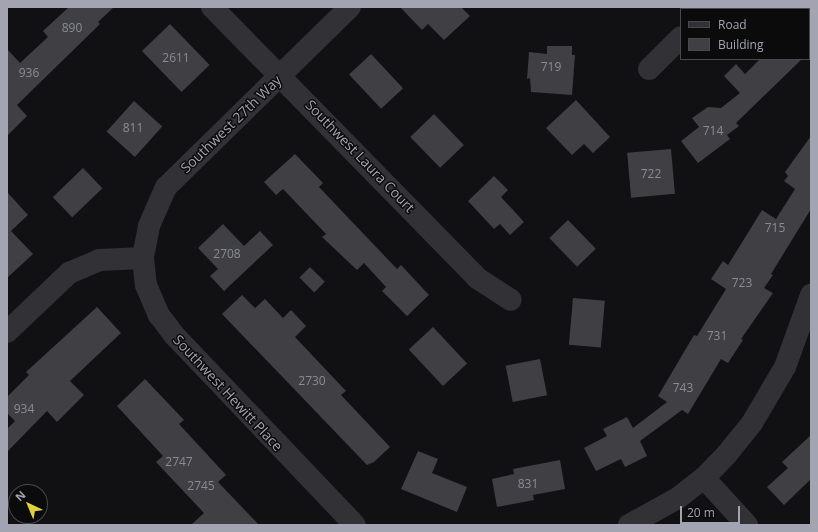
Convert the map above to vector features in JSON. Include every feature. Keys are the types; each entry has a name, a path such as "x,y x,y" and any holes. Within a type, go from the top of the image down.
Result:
{"street":[{"name":"Southwest Laura Court","path":"212,7 281,75 477,278 511,300"},
{"name":"Southwest 27th Way","path":"143,258 149,226 166,187 350,7"},
{"path":"649,69 680,37"},
{"path":"7,332 69,273 99,260 143,258"},
{"name":"Southwest Hewitt Place","path":"143,258 146,285 159,316 174,336 342,521"},
{"path":"629,525 655,512 704,478 727,454 769,397 785,366 811,295"},
{"path":"704,478 747,525"}],"building":[{"path":"69,7 114,7 98,22 100,24 17,105 27,116 7,136 7,49 20,63 48,37 43,31"},
{"path":"400,7 461,7 470,16 444,40 428,24 422,30"},
{"path":"170,24 210,65 182,92 142,51"},
{"path":"547,46 572,46 572,55 575,55 572,95 531,92 530,78 527,79 529,52 547,54"},
{"path":"371,54 403,88 381,109 349,74"},
{"path":"759,60 801,60 736,123 739,126 727,135 730,139 698,163 681,141 699,127 692,118 708,107 721,108 740,93 724,76 736,64 745,74"},
{"path":"576,100 610,137 593,153 584,144 572,155 546,128"},
{"path":"134,101 162,126 135,157 107,131"},
{"path":"434,114 464,145 440,168 410,137"},
{"path":"811,136 811,209 771,274 773,275 764,288 773,293 741,339 743,340 728,363 721,359 688,414 682,410 640,441 647,456 625,467 621,459 596,471 584,448 607,436 603,429 627,417 633,428 667,402 658,396 694,335 697,336 726,289 711,279 723,261 728,265 762,210 776,219 795,189 784,181 788,176 785,172"},
{"path":"671,149 675,194 631,198 627,153"},
{"path":"295,154 323,183 319,187 397,269 401,265 429,295 407,316 382,291 386,287 364,263 357,270 322,237 326,234 283,189 276,195 264,182"},
{"path":"83,168 102,188 72,217 53,197"},
{"path":"494,176 508,190 501,197 524,222 510,235 500,224 494,229 468,201"},
{"path":"7,192 28,215 11,231 33,254 7,278"},
{"path":"568,220 596,249 577,267 549,238"},
{"path":"223,224 244,246 260,231 273,245 224,291 210,276 218,269 198,248"},
{"path":"310,267 325,282 314,292 299,278"},
{"path":"242,295 255,308 265,299 283,318 291,310 306,326 295,337 346,391 341,395 390,447 374,462 367,465 222,314"},
{"path":"573,298 605,301 601,348 569,345"},
{"path":"97,307 121,333 70,381 84,395 57,422 47,411 7,452 7,429 15,421 7,413 7,397 29,375 26,372"},
{"path":"433,327 467,364 443,386 409,350"},
{"path":"540,359 547,395 513,402 506,366"},
{"path":"145,379 184,420 179,424 226,475 218,482 259,525 191,525 204,513 156,462 163,456 117,406"},
{"path":"811,435 811,479 784,505 767,487 788,468 782,462"},
{"path":"418,451 438,459 432,473 467,487 457,512 401,489"},
{"path":"560,460 565,489 533,495 534,500 497,507 492,479 514,474 513,469"}]}
